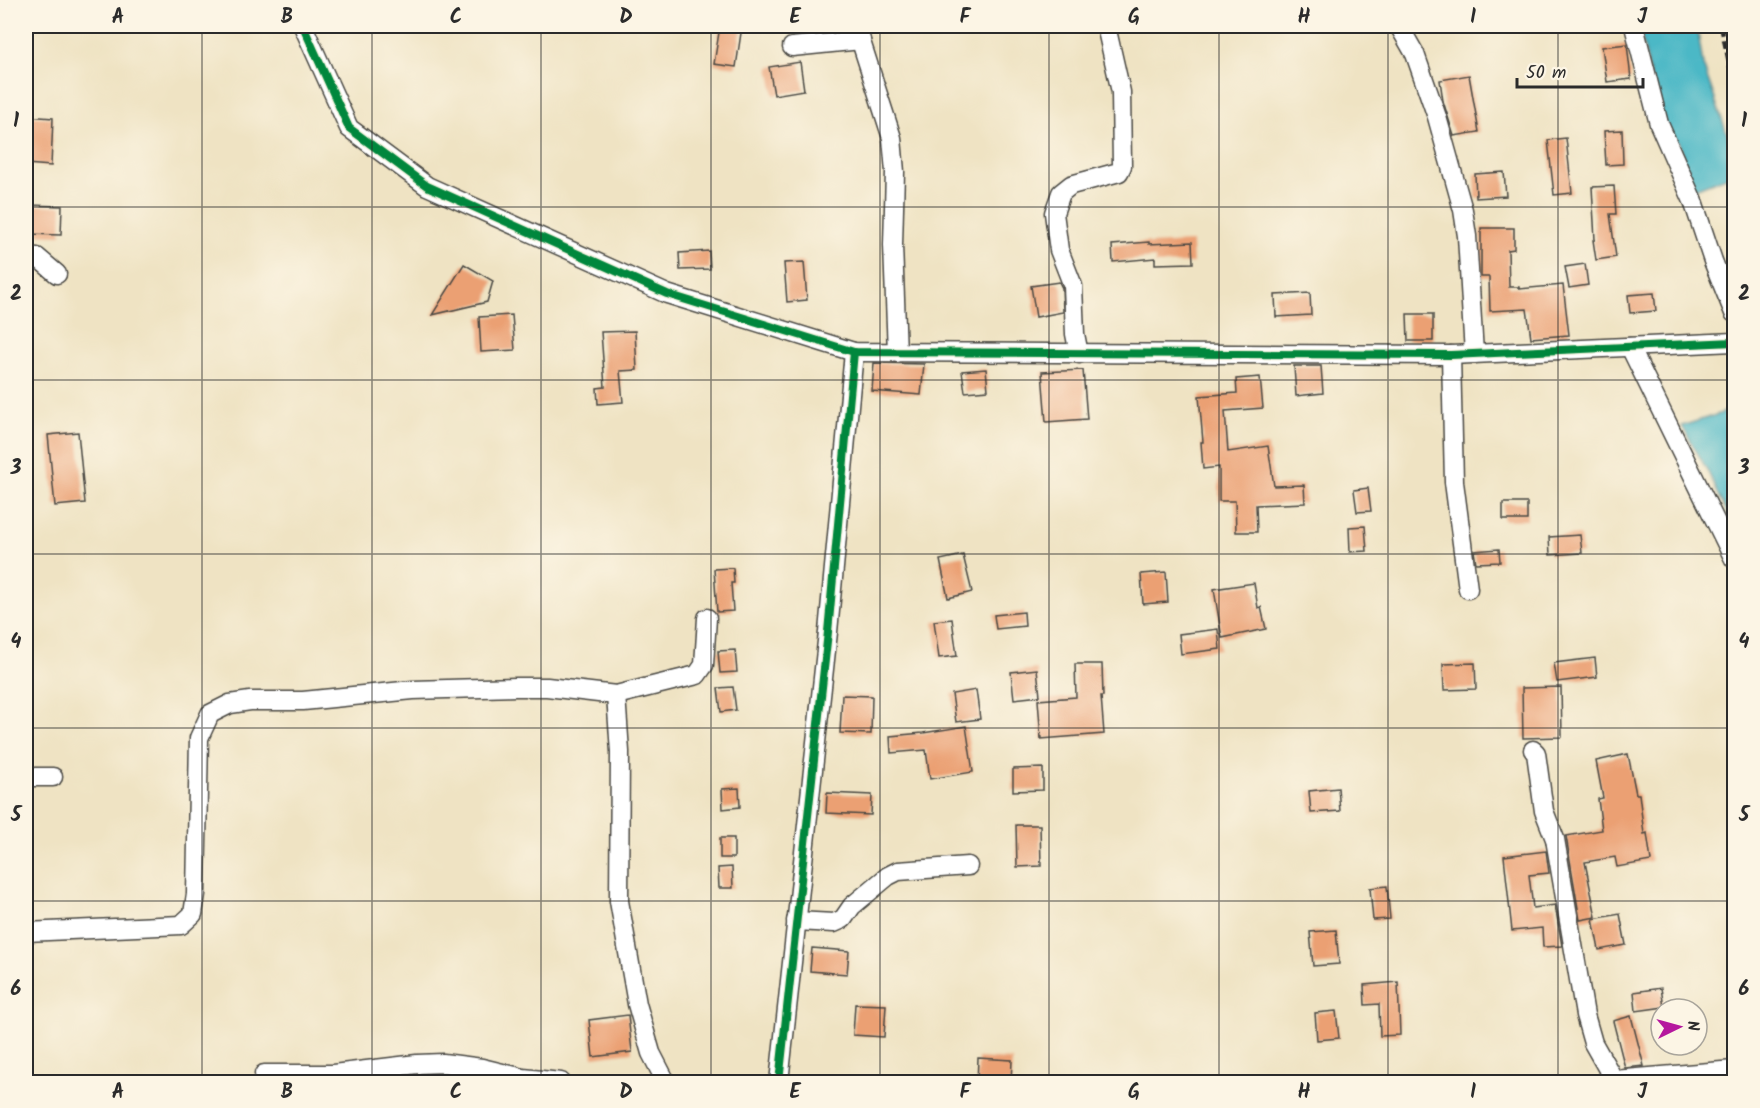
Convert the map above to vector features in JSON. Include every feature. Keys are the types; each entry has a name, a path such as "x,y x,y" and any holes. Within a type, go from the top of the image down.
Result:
{"street":[{"path":"303,26 349,128 427,186 667,294 854,352 1451,355 1734,342"},
{"path":"1079,354 1075,334 1073,286 1059,250 1054,213 1061,193 1071,185 1119,172 1122,166 1121,92 1106,26"},
{"path":"1399,26 1415,54 1437,117 1463,210 1467,236 1474,354"},
{"path":"1634,26 1659,124 1693,201 1713,261 1734,313"},
{"path":"792,46 858,33 892,138 895,172 893,245 897,353"},
{"path":"26,256 37,257 57,274"},
{"path":"1630,347 1734,559"},
{"path":"779,1083 829,620 854,352"},
{"path":"1451,355 1454,482 1468,589"},
{"path":"26,932 181,925 193,914 196,894 199,738 210,714 230,704 250,701 303,701 413,690 516,687 547,687 616,695 697,675 704,665 707,618"},
{"path":"616,695 620,752 619,901 637,1004 651,1053 666,1083"},
{"path":"1533,750 1536,753 1544,811 1555,839 1585,1015 1593,1043 1614,1081 1734,1070"},
{"path":"26,777 52,777"},
{"path":"796,921 834,923 843,919 861,899 888,876 898,871 968,866"},
{"path":"264,1074 333,1074 443,1063 561,1083"}],"water":[{"path":"1639,26 1697,26 1703,65 1734,154 1734,174 1692,190 1679,142 1665,138"},
{"path":"1734,409 1734,527 1707,470 1682,426"}],"building":[{"path":"720,26 742,26 736,67 714,64"},
{"path":"1627,44 1631,79 1607,82 1602,47"},
{"path":"800,62 804,90 774,95 769,67"},
{"path":"1469,75 1479,132 1454,136 1443,101 1440,80"},
{"path":"26,116 53,118 51,166 26,164"},
{"path":"1622,130 1623,164 1606,165 1604,131"},
{"path":"1566,138 1572,193 1554,195 1548,140"},
{"path":"1504,172 1506,196 1476,198 1475,174"},
{"path":"1614,186 1616,214 1610,214 1616,257 1596,260 1593,240 1595,240 1592,187"},
{"path":"26,205 62,206 61,235 26,234"},
{"path":"1481,228 1514,228 1514,249 1508,250 1509,287 1519,287 1519,289 1563,285 1569,335 1531,338 1527,309 1490,311 1489,277 1481,277"},
{"path":"1149,242 1149,244 1192,242 1193,263 1155,264 1155,258 1113,262 1112,245"},
{"path":"709,251 710,269 680,270 679,253"},
{"path":"804,262 807,300 787,302 784,263"},
{"path":"464,264 493,281 487,302 432,315"},
{"path":"1585,264 1588,285 1569,288 1565,267"},
{"path":"1059,282 1062,288 1063,312 1036,317 1031,286"},
{"path":"1310,293 1311,315 1276,317 1275,295"},
{"path":"1654,293 1656,311 1630,313 1628,295"},
{"path":"1407,314 1433,314 1433,341 1408,341"},
{"path":"512,315 515,350 481,352 479,317"},
{"path":"635,331 637,370 620,371 623,402 598,404 597,388 605,387 601,332"},
{"path":"874,363 924,364 921,395 872,391"},
{"path":"1294,366 1321,366 1323,393 1296,396"},
{"path":"986,369 988,390 965,392 962,371"},
{"path":"1083,370 1087,419 1046,422 1042,372"},
{"path":"1260,377 1263,408 1225,411 1228,452 1268,446 1274,486 1304,485 1305,503 1256,505 1257,532 1236,532 1235,501 1219,501 1219,467 1203,469 1199,396 1237,393 1236,379"},
{"path":"78,432 85,503 55,506 48,435"},
{"path":"1368,488 1371,511 1357,512 1354,490"},
{"path":"1503,503 1527,503 1527,520 1503,520"},
{"path":"1365,526 1367,551 1350,552 1349,527"},
{"path":"1580,535 1582,553 1550,555 1549,537"},
{"path":"1499,549 1500,562 1476,563 1474,551"},
{"path":"963,555 972,592 948,598 940,560"},
{"path":"733,568 734,583 731,583 733,611 717,612 714,569"},
{"path":"1166,572 1168,602 1143,604 1141,574"},
{"path":"1254,583 1258,608 1261,607 1266,629 1222,638 1214,589"},
{"path":"1024,612 1025,626 996,629 994,615"},
{"path":"952,619 957,656 939,658 934,621"},
{"path":"1218,629 1220,649 1181,654 1179,634"},
{"path":"735,650 737,672 720,673 718,651"},
{"path":"1595,658 1597,677 1557,682 1554,663"},
{"path":"1475,663 1476,689 1444,690 1443,664"},
{"path":"1075,664 1102,664 1103,696 1101,696 1104,734 1041,739 1038,700 1076,697"},
{"path":"1037,669 1040,696 1014,699 1011,672"},
{"path":"733,687 736,710 721,712 718,688"},
{"path":"1561,687 1562,737 1523,738 1522,688"},
{"path":"976,690 980,719 956,722 952,694"},
{"path":"842,695 872,696 871,734 840,733"},
{"path":"966,726 973,772 930,779 926,750 891,753 890,736"},
{"path":"1628,754 1636,794 1639,794 1644,834 1647,833 1651,861 1617,867 1615,857 1585,862 1596,917 1580,920 1566,836 1602,830 1598,799 1603,798 1596,761"},
{"path":"1043,768 1043,790 1013,791 1013,769"},
{"path":"739,788 740,807 723,809 722,789"},
{"path":"1338,788 1340,811 1311,813 1309,791"},
{"path":"827,793 872,795 871,815 826,813"},
{"path":"1016,825 1040,825 1041,866 1017,867"},
{"path":"720,838 734,838 734,858 720,858"},
{"path":"1546,851 1549,873 1529,875 1533,908 1555,905 1562,946 1543,947 1542,928 1512,931 1504,856"},
{"path":"732,867 733,888 719,888 718,868"},
{"path":"1387,886 1390,919 1373,920 1370,888"},
{"path":"1620,914 1626,945 1599,950 1593,919"},
{"path":"1336,930 1339,964 1313,966 1310,932"},
{"path":"812,948 849,951 847,974 810,971"},
{"path":"1398,982 1400,1035 1380,1036 1379,1004 1365,1005 1364,985"},
{"path":"1661,988 1662,997 1649,997 1649,1009 1636,1011 1634,992"},
{"path":"855,1004 886,1005 884,1037 853,1035"},
{"path":"1336,1011 1339,1038 1317,1040 1315,1013"},
{"path":"628,1015 632,1052 593,1057 589,1020"},
{"path":"1631,1016 1644,1066 1625,1068 1613,1021"},
{"path":"978,1058 1012,1060 1011,1083 977,1083"}],"railway":[{"path":"1721,26 1734,85"},
{"path":"1732,26 1734,36"}],"cycle path":[{"path":"303,26 349,128 427,186 667,294 854,352 1451,355 1734,342"},
{"path":"779,1082 828,632 854,352"}]}
